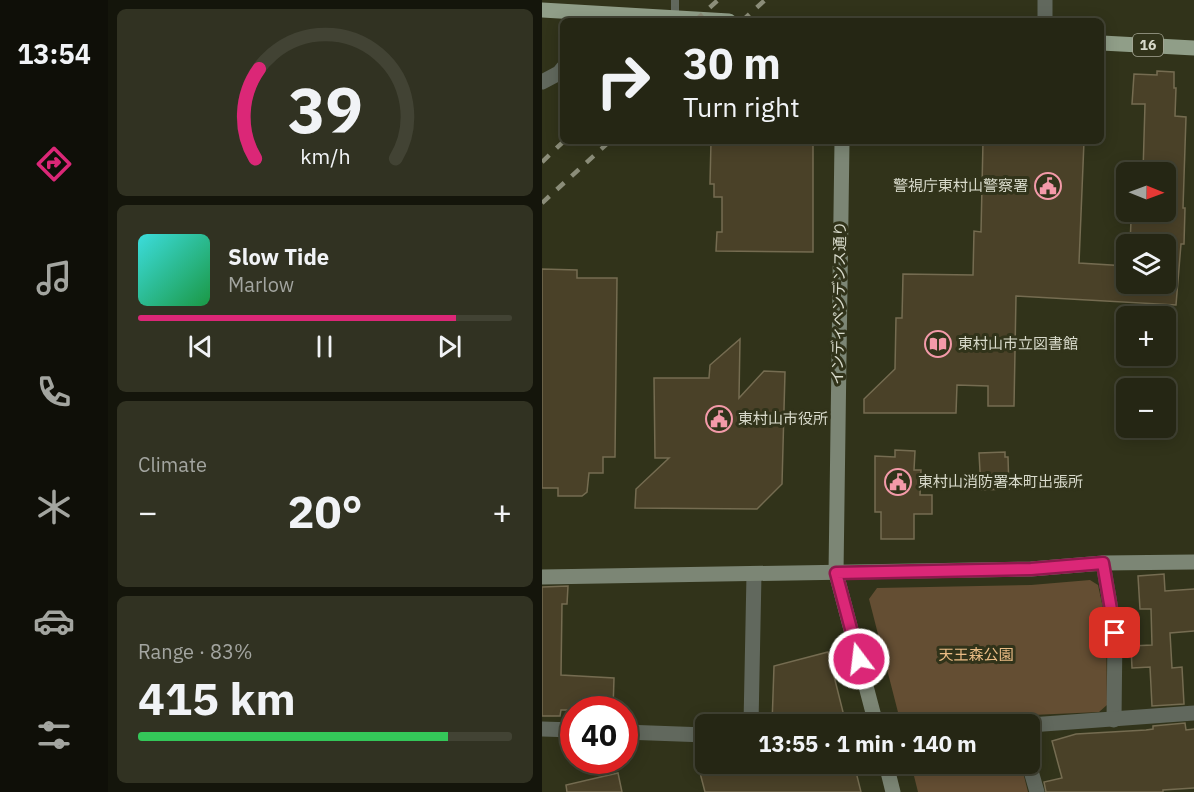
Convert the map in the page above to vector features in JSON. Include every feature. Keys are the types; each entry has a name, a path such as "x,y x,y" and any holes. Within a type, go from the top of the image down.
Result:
{"main road":[{"path":"542,10 675,18"},
{"name":"16","path":"1104,42 1194,48"}],"street":[{"path":"1045,0 1045,18"},
{"path":"542,82 560,72"},
{"name":"インディペンデンス通り","path":"842,144 836,573 873,714"},
{"path":"542,577 1031,569 1103,563 1194,562"},
{"path":"1103,563 1115,633 1114,720"},
{"path":"751,714 754,574"},
{"path":"1040,724 1194,713"},
{"path":"542,729 560,730"},
{"path":"638,733 695,735"},
{"path":"888,774 893,792"},
{"path":"1032,774 1037,792"}],"lane":[{"path":"675,0 675,18"}],"green space":[{"name":"天王森公園","path":"1090,580 1098,585 1106,622 1107,705 1099,712 1040,715 898,714 869,599 877,588 1031,585"},
{"path":"914,774 1024,774 1028,792 918,792"}],"building":[{"path":"1157,71 1174,72 1175,116 1186,117 1184,244 1181,244 1176,305 1016,296 1014,406 988,406 988,386 957,385 956,413 864,413 864,399 895,369 896,318 902,318 903,274 973,275 974,231 981,232 983,144 1084,144 1079,263 1116,265 1116,294 1176,294 1176,234 1130,234 1131,222 1176,222 1176,162 1143,162 1145,104 1132,104 1134,74 1157,75"},
{"path":"711,144 813,144 813,252 716,251 717,232 722,232 722,197 714,197 714,184 710,184"},
{"path":"542,269 577,270 577,278 617,278 615,457 603,457 603,473 589,473 587,492 582,496 558,496 558,488 542,488"},
{"path":"740,339 739,398 764,371 785,372 782,484 757,509 635,508 636,489 669,458 655,458 654,378 709,378 710,365"},
{"name":"東村山消防署本町出張所","path":"895,450 915,451 914,470 921,470 920,495 932,495 932,514 914,514 914,539 881,539 881,512 875,512 875,456 895,457"},
{"path":"1005,452 1005,457 1008,457 1009,489 981,490 979,453"},
{"path":"1164,574 1165,591 1195,589 1195,631 1170,633 1172,668 1182,667 1184,704 1152,706 1150,667 1132,668 1131,646 1152,645 1151,609 1140,609 1138,576"},
{"path":"568,586 567,604 562,604 561,675 614,678 613,696 560,696 560,716 542,716 542,587"},
{"path":"828,652 844,714 772,714 774,666"},
{"path":"1185,723 1186,730 1195,729 1195,788 1163,790 1163,792 1046,792 1044,782 1062,778 1052,741 1076,734 1146,730 1153,729 1153,726"},
{"path":"618,774 622,792 567,792 566,785"},
{"path":"700,774 856,774 861,792 705,792"}],"railway":[{"path":"698,18 718,0"},
{"path":"745,18 765,0"},
{"path":"542,162 561,144"},
{"path":"542,203 607,144"}],"place":[{"name":"警視庁東村山警察署","path":"1048,186"},
{"name":"東村山市立図書館","path":"938,344"},
{"name":"東村山市役所","path":"719,419"},
{"name":"東村山消防署本町出張所","path":"898,482"}],"route":[{"path":"859,659 836,573 1031,569 1103,563 1115,633"}]}
